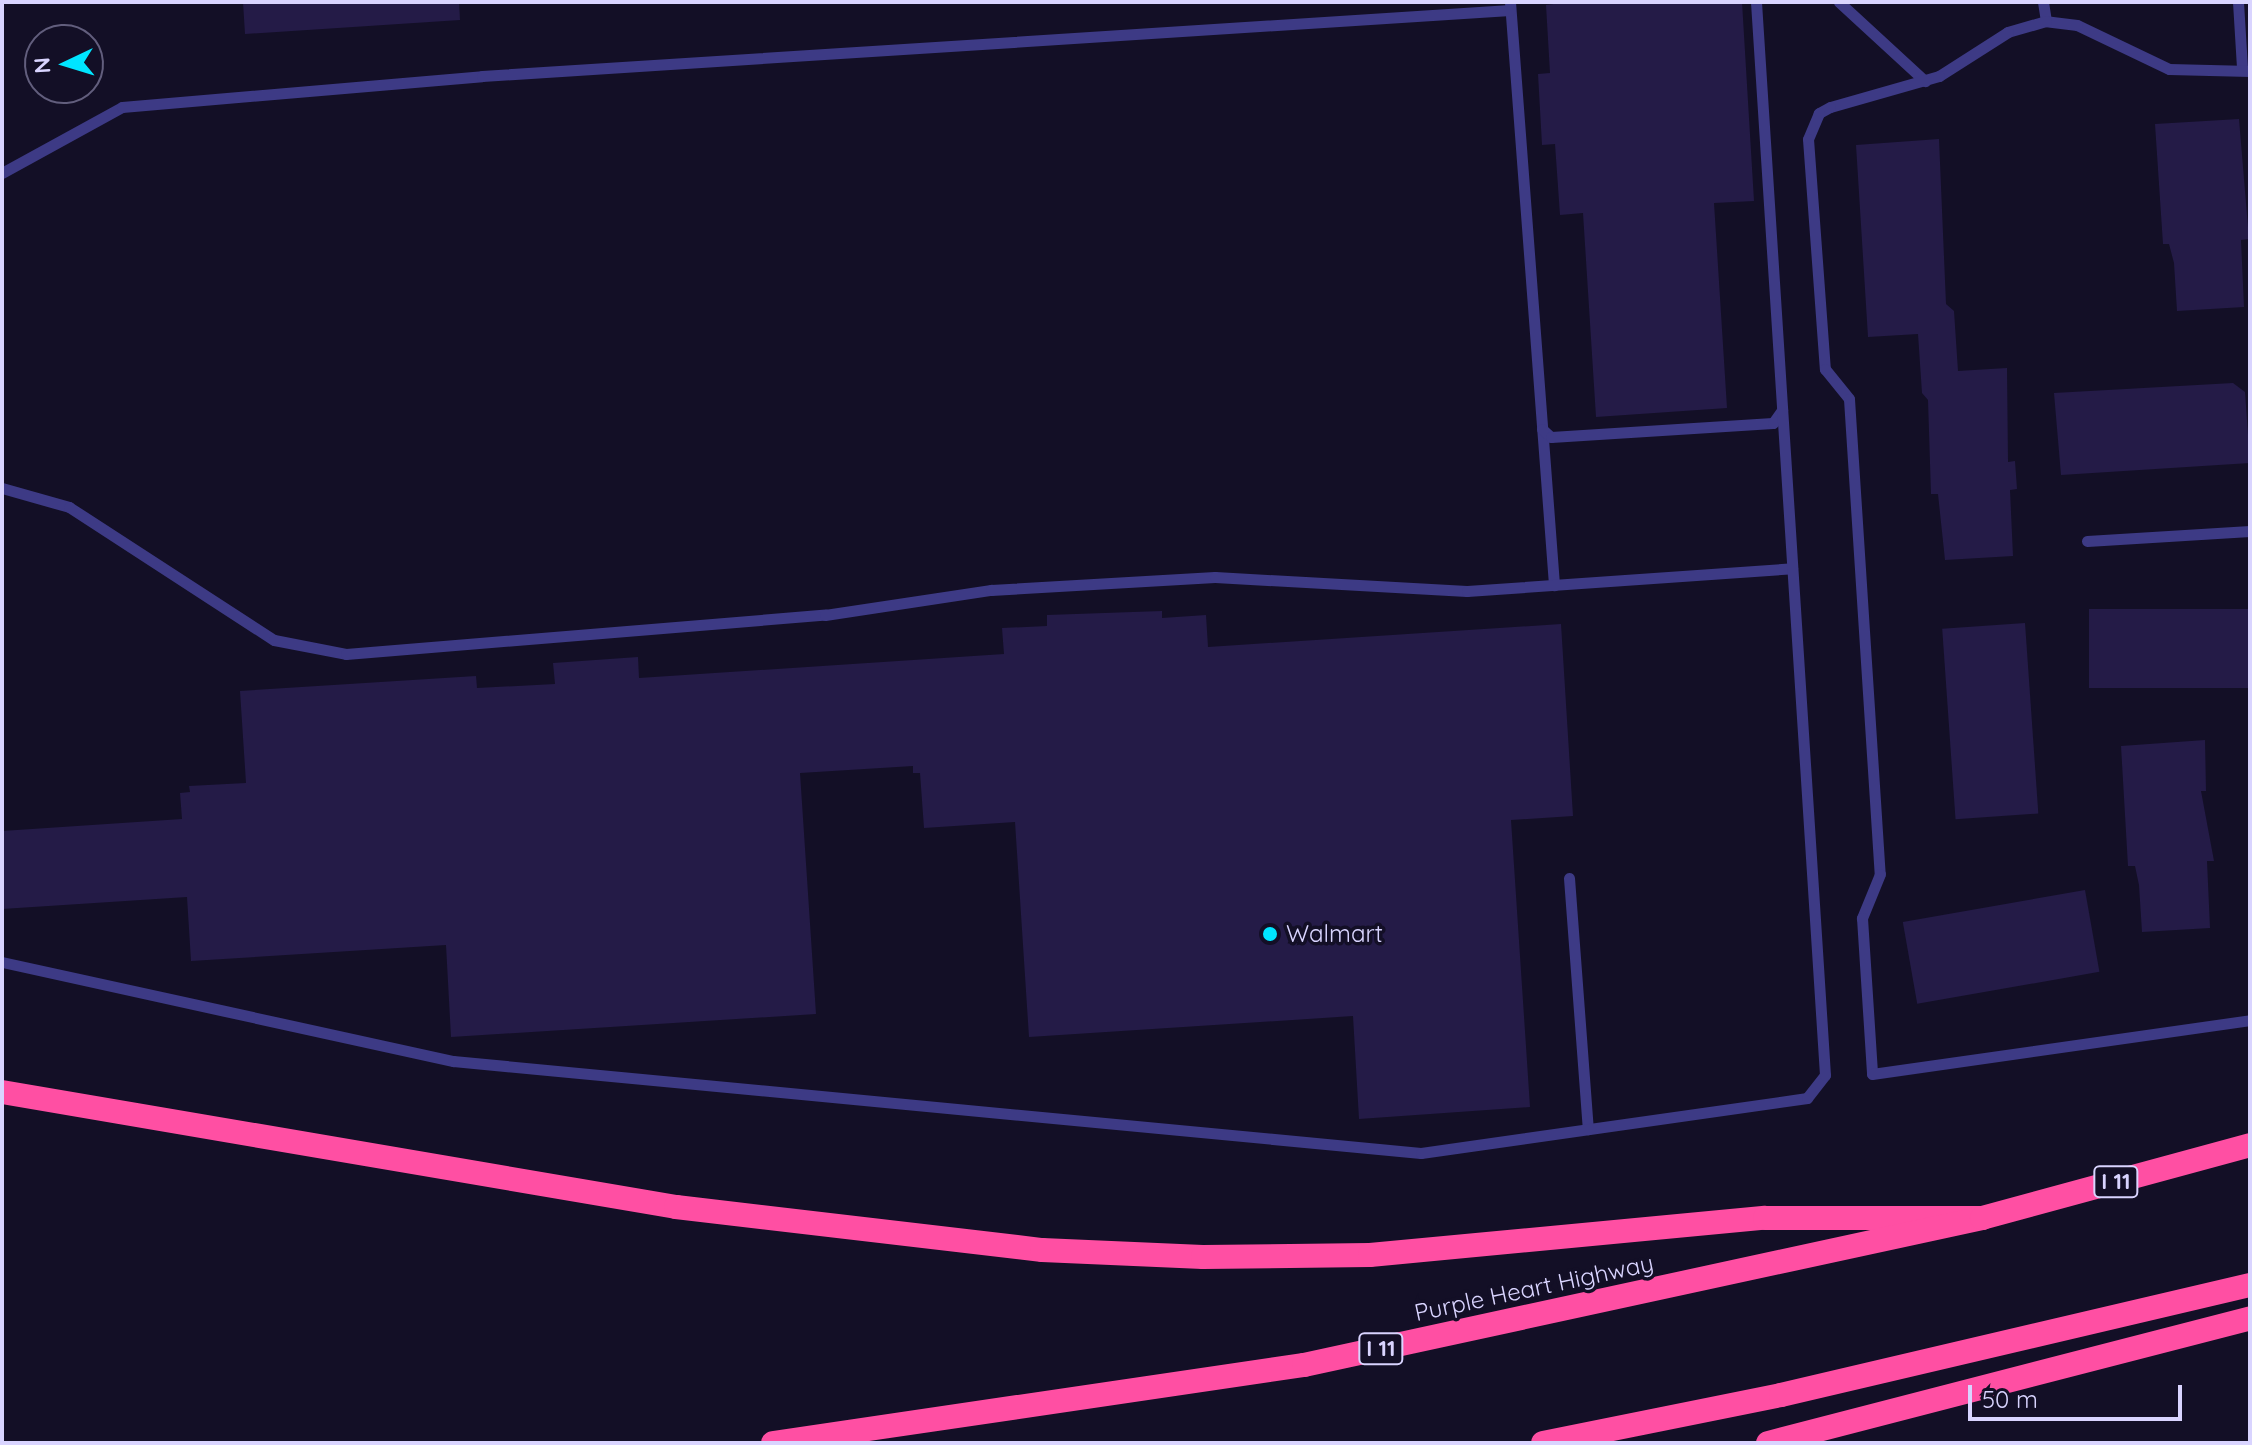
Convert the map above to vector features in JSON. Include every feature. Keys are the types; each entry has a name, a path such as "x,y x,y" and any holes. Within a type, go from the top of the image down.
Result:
{"highway":[{"path":"5,1091 676,1207 1042,1250 1203,1257 1370,1255 1765,1218 1982,1218"},
{"name":"Purple Heart Highway","path":"773,1443 1304,1365 1982,1218 2250,1145"},
{"path":"1543,1443 1781,1395 2250,1285"},
{"path":"1768,1443 2250,1318"}],"lane":[{"path":"2,962 453,1061 1421,1153 1807,1098 1825,1075 1756,2"},
{"path":"1839,2 1925,81"},
{"path":"2043,2 2046,21"},
{"path":"2238,2 2246,69 2169,69 2077,25 2046,21 2008,32 1925,81 1830,107 1819,113 1808,139 1825,369 1849,399 1880,874 1862,918 1872,1074 2250,1020"},
{"path":"2,173 122,107 482,76 1510,6 1554,585"},
{"path":"1542,429 1551,437 1773,423 1782,410"},
{"path":"2,488 69,507 274,640 346,654 825,615 991,590 1215,577 1467,591 1792,568"},
{"path":"2087,541 2250,531"},
{"path":"1569,878 1588,1129"}],"building":[{"path":"243,2 459,2 460,20 245,34"},
{"path":"1569,2 1742,2 1754,201 1714,203 1727,408 1596,417 1583,213 1560,215 1555,144 1542,145 1538,74 1550,73 1546,5"},
{"path":"2239,119 2249,239 2241,240 2244,307 2177,311 2174,263 2169,244 2163,244 2155,124"},
{"path":"1939,139 1946,304 1954,311 1958,371 2007,368 2008,462 2015,461 2017,489 2010,490 2013,556 1945,560 1938,494 1931,494 1928,400 1922,393 1918,334 1868,337 1856,145"},
{"path":"2233,383 2245,392 2250,463 2061,475 2054,393"},
{"path":"2089,609 2250,609 2250,688 2089,688"},
{"path":"1162,611 1162,618 1206,615 1208,647 1561,624 1573,816 1511,820 1530,1107 1359,1119 1353,1016 1029,1037 1015,822 924,828 920,773 913,773 913,766 800,773 816,1014 451,1037 446,945 191,961 187,897 2,909 2,831 182,819 180,793 190,792 189,786 246,783 240,691 476,676 477,688 555,684 553,663 638,657 639,678 1004,654 1002,628 1047,626 1047,615"},
{"path":"2025,623 2038,814 1956,819 1942,629"},
{"path":"2205,740 2206,791 2201,791 2214,861 2207,861 2210,928 2142,932 2135,866 2128,866 2121,746"},
{"path":"2085,890 2099,972 1917,1004 1903,922"}],"place":[{"name":"Walmart","path":"1270,934"}]}
